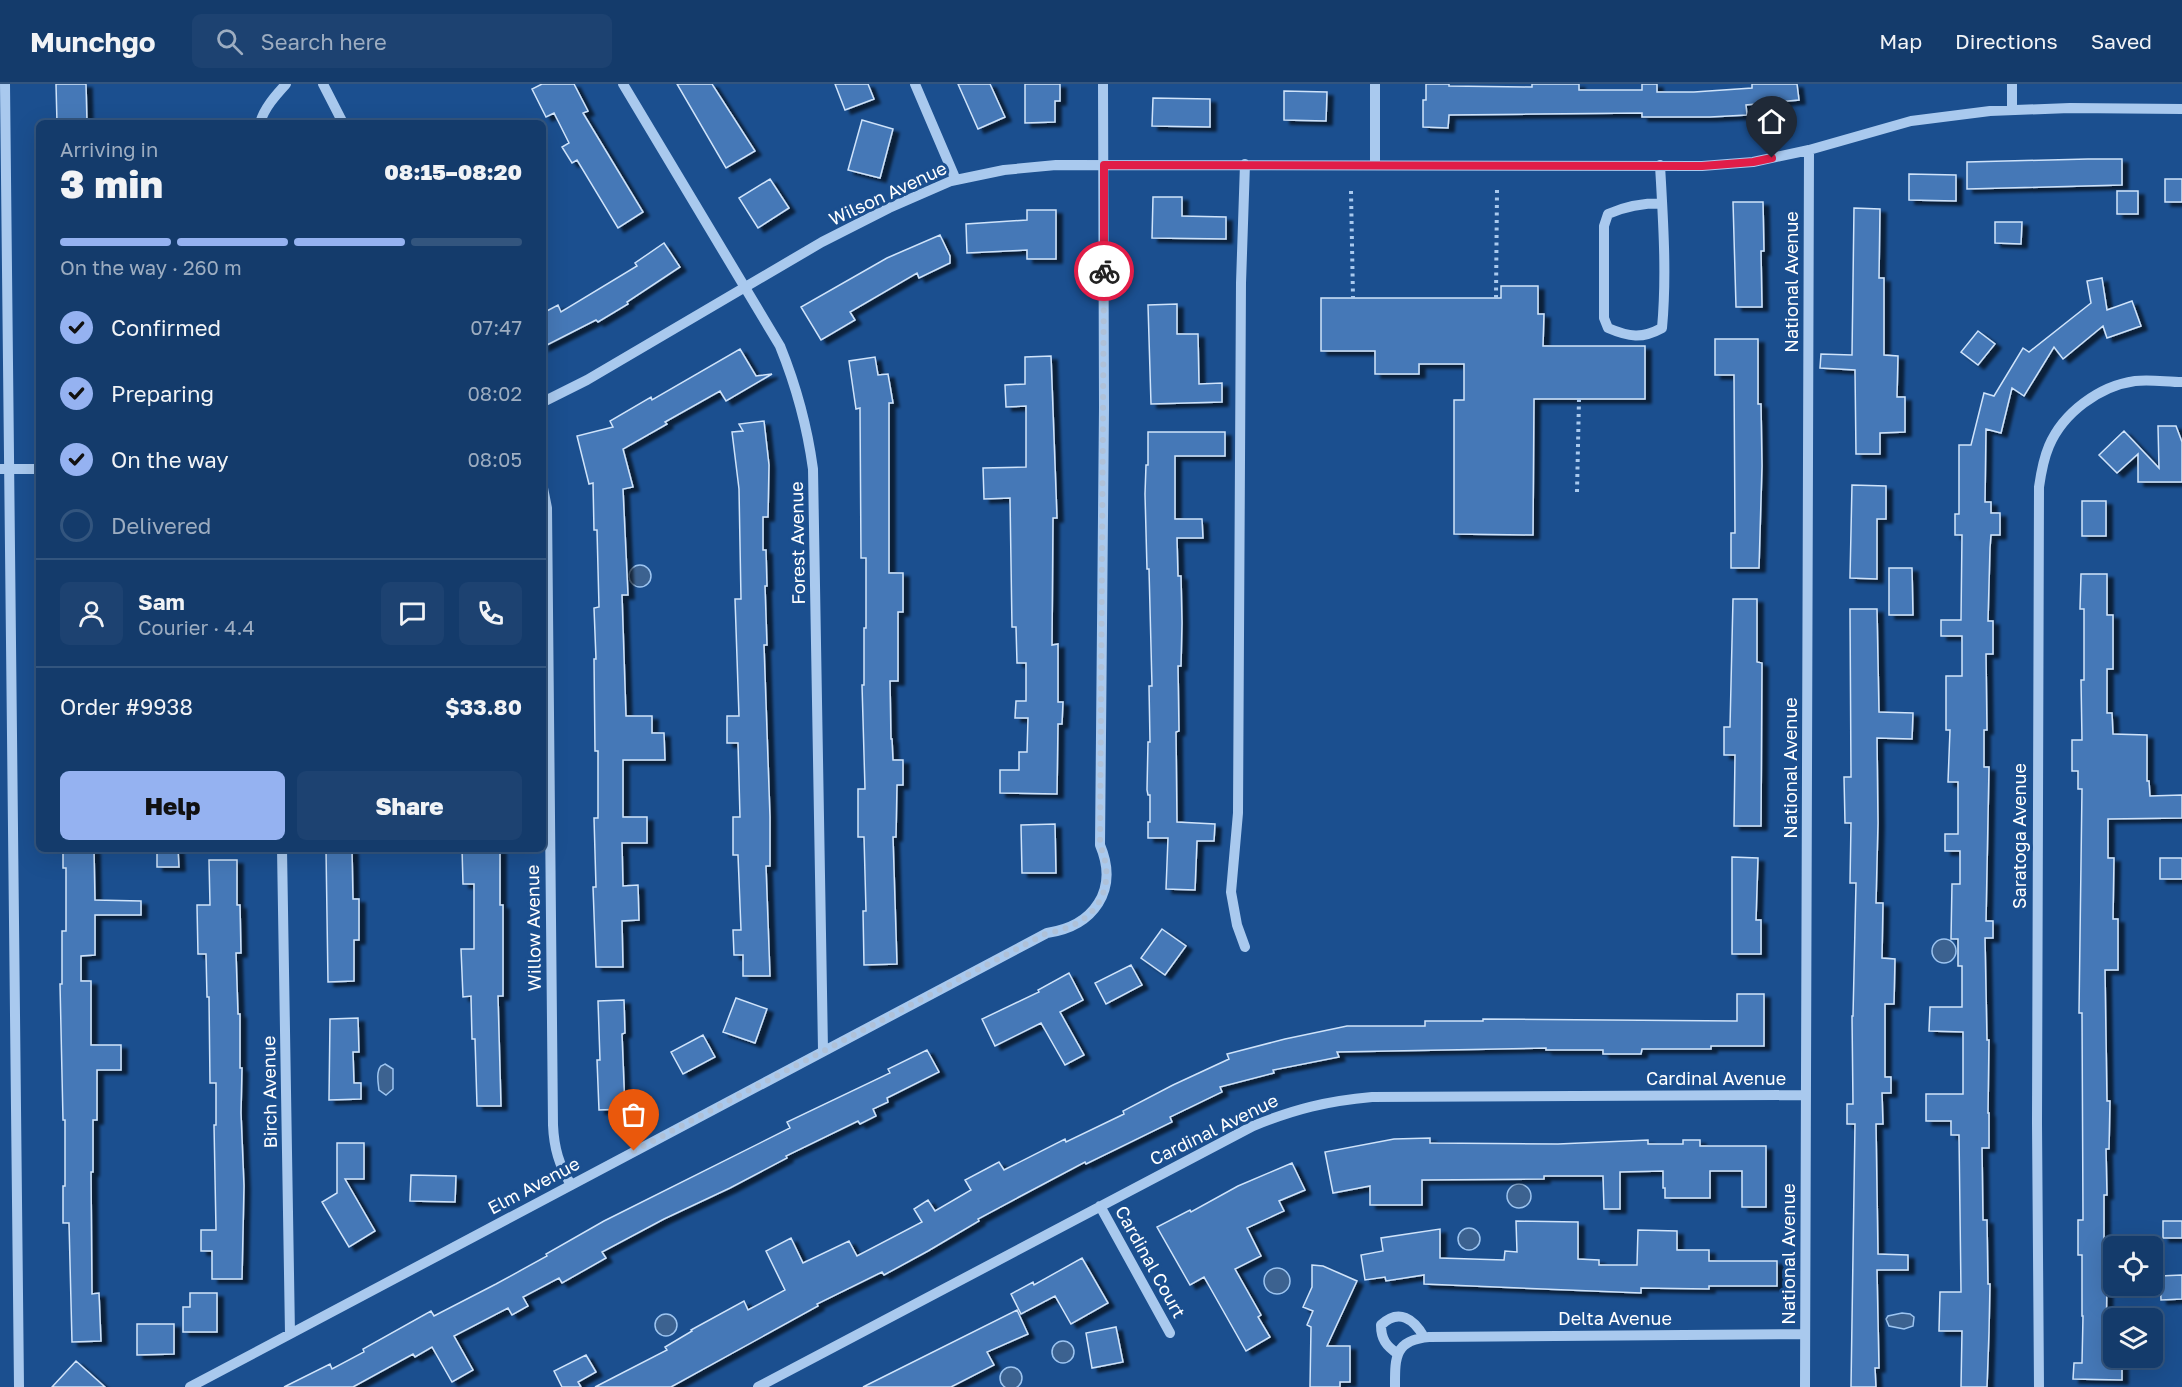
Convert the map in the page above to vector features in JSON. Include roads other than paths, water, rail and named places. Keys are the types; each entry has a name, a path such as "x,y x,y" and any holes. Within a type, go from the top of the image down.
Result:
{"street":[{"path":"5,84 5,469 18,1387"},
{"path":"261,120 276,94 286,84"},
{"path":"323,84 341,120"},
{"name":"Forest Avenue","path":"623,84 780,346 797,387 807,430 813,469 824,1050"},
{"path":"915,84 956,180"},
{"path":"1104,84 1104,165"},
{"path":"1375,84 1375,164"},
{"path":"2012,84 2012,110"},
{"name":"Wilson Avenue","path":"546,400 587,380 831,237 889,208 956,180 1004,170 1056,165 1702,166 1753,162 1809,150 1911,121 2012,110 2182,109"},
{"name":"National Avenue","path":"1805,1387 1809,150"},
{"path":"1245,164 1241,295 1238,813 1231,892 1237,925 1245,947"},
{"name":"Elm Avenue","path":"190,1387 1047,933 1064,930 1081,922 1093,911 1105,888 1107,873 1100,845 1104,165"},
{"path":"1660,165 1662,203 1665,298 1662,328 1649,335 1625,335 1608,328 1604,318 1604,226 1608,214 1622,208 1645,203 1662,203"},
{"name":"Saratoga Avenue","path":"2039,1387 2037,1123 2039,487 2042,465 2050,444 2065,421 2099,394 2136,381 2182,382"},
{"path":"5,469 36,469"},
{"name":"Willow Avenue","path":"546,503 553,1125 554,1146 560,1167 571,1185"},
{"name":"Birch Avenue","path":"282,852 290,1335"},
{"name":"Cardinal Avenue","path":"758,1387 1253,1126 1291,1111 1331,1101 1372,1097 1806,1095"},
{"name":"Cardinal Court","path":"1100,1206 1170,1334"},
{"path":"1395,1387 1395,1359 1398,1354 1388,1347 1381,1336 1381,1325 1389,1317 1399,1316 1417,1325 1424,1337"},
{"name":"Delta Avenue","path":"1398,1354 1402,1346 1414,1338 1424,1337 1805,1335"}],"water":[{"path":"640,565 648,568 651,576 648,584 640,587 632,584 629,576 632,568"},
{"path":"1944,939 1952,943 1956,951 1952,959 1944,963 1936,959 1932,951 1936,943"},
{"path":"385,1064 393,1069 393,1089 386,1095 379,1090 378,1077 379,1068"},
{"path":"1519,1184 1524,1185 1530,1191 1530,1201 1524,1207 1519,1208 1514,1207 1508,1201 1507,1196 1508,1191 1514,1185"},
{"path":"1469,1228 1477,1231 1480,1239 1477,1247 1469,1250 1461,1247 1458,1239 1461,1231"},
{"path":"1277,1268 1286,1272 1290,1281 1286,1290 1277,1294 1268,1290 1264,1281 1268,1272"},
{"path":"1902,1313 1914,1317 1913,1326 1904,1329 1889,1326 1886,1319 1888,1316"},
{"path":"662,1314 670,1314 677,1321 677,1329 670,1336 662,1336 655,1329 655,1321"},
{"path":"1063,1341 1071,1344 1074,1352 1071,1360 1063,1363 1055,1360 1052,1352 1055,1344"},
{"path":"1011,1367 1019,1370 1021,1374 1019,1386 1007,1388 1003,1386 1000,1378 1003,1370"}]}
